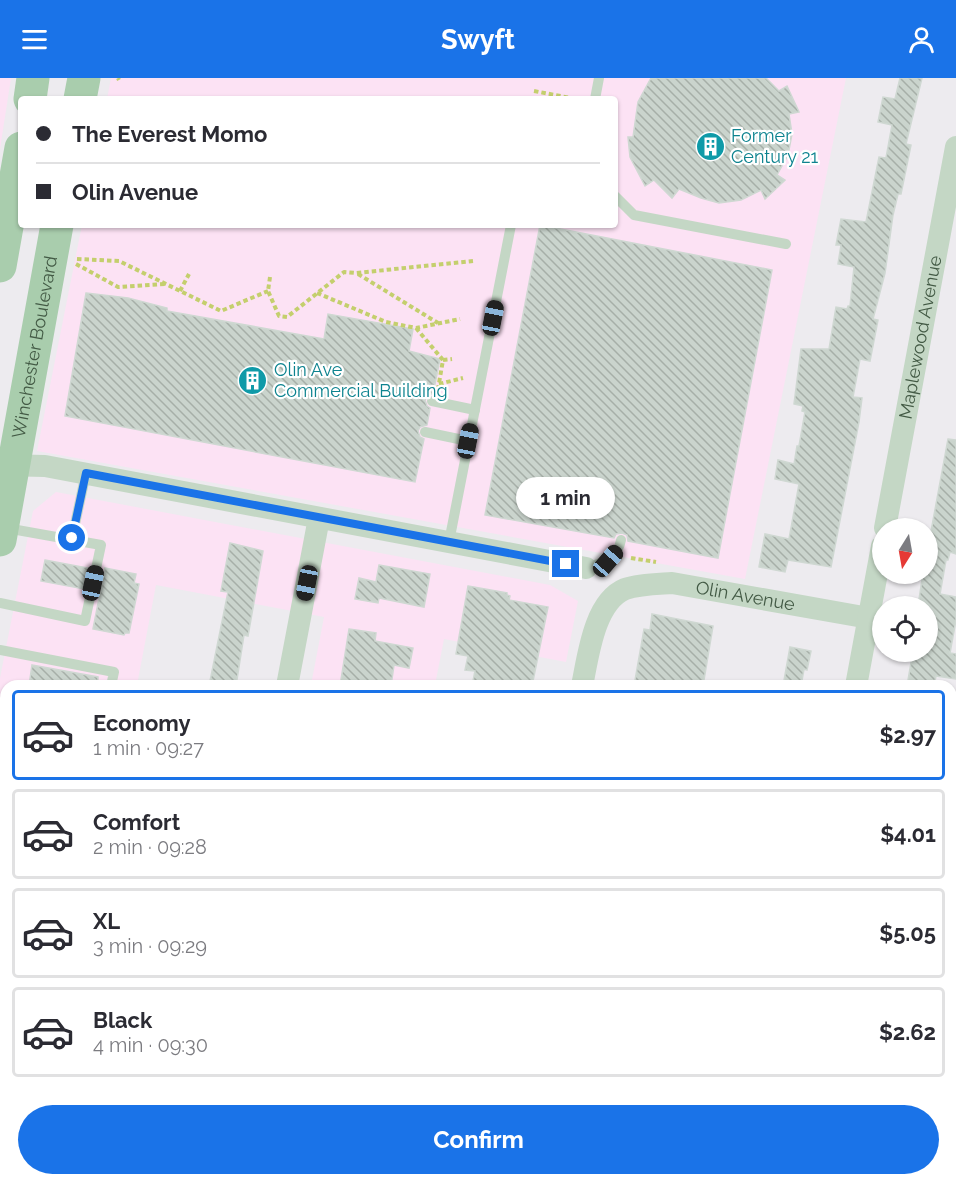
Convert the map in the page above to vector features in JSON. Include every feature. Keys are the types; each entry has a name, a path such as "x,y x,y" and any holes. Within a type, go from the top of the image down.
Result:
{"main road":[{"path":"30,96 33,78"},
{"path":"81,96 84,78"},
{"path":"0,266 18,165"},
{"name":"Winchester Boulevard","path":"1,533 7,465 56,228"}],"street":[{"name":"Maplewood Avenue","path":"887,518 956,147"},
{"path":"7,465 45,466 86,473 586,568"},
{"path":"288,680 318,518"},
{"name":"Olin Avenue","path":"583,680 600,617 612,599 623,590 641,585 672,583 869,618"},
{"path":"857,680 875,584"}],"lane":[{"path":"596,96 599,78"},
{"path":"618,199 634,215 786,244"},
{"path":"449,542 510,228"},
{"path":"434,401 474,410"},
{"path":"425,432 468,441"},
{"path":"72,538 86,473"},
{"path":"0,603 85,621 101,545 72,538 1,533"},
{"path":"586,568 608,561 620,547 621,540"},
{"path":"0,650 114,672 112,680"}],"path":[{"path":"534,91 560,96"},
{"path":"166,284 118,287 73,260 120,261 221,311 268,291"},
{"path":"270,277 268,291 279,316 287,317 344,272 356,273 473,261"},
{"path":"356,273 439,323"},
{"path":"180,291 189,274"},
{"path":"317,293 386,322 416,328 460,319"},
{"path":"416,328 443,360 434,401"},
{"path":"443,360 452,359"},
{"path":"439,384 463,378"}],"shaded area":[{"path":"0,78 11,78 0,149"},
{"path":"111,78 846,78 745,579 37,451 81,228 618,228 618,96 108,96"},
{"path":"56,492 550,585 578,601 566,662 444,639 436,680 312,680 324,617 156,585 138,680 0,680 33,511"}],"building":[{"name":"Former Century 21","path":"651,78 766,78 779,91 787,86 799,112 789,114 792,134 788,155 777,175 785,180 765,199 761,190 741,200 719,203 679,189 672,198 654,180 645,186 630,157 628,137 633,137 638,102"},
{"path":"900,78 922,78 906,144 911,145 901,194 898,194 893,215 885,273 873,319 878,320 870,361 860,359 853,397 862,398 859,422 831,567 788,560 785,572 759,567 765,534 789,539 799,484 775,479 778,460 794,464 797,446 799,446 805,412 802,411 803,406 794,404 801,349 829,349 836,307 847,309 850,306 854,267 838,264 841,245 836,245 841,219 866,222 879,157 886,158 892,125 878,122 883,97 895,99"},
{"path":"539,228 555,228 772,270 718,558 628,541 627,535 622,533 616,534 614,538 485,515"},
{"name":"Olin Ave Commercial Building","path":"86,293 128,298 167,308 167,311 324,339 328,314 413,329 409,351 440,359 433,394 427,396 425,400 430,408 427,425 420,427 418,431 420,437 424,439 415,482 65,416"},
{"path":"948,439 956,440 956,554 950,552 946,560 940,594 956,597 956,620 950,653 956,654 956,679 936,676 935,680 908,680 911,662 938,662 938,596 920,596 921,584 938,584 938,518 933,518"},
{"path":"230,543 263,551 248,636 244,635 237,680 210,680 228,592 221,591"},
{"path":"45,560 88,568 84,589 41,581"},
{"path":"379,565 430,574 424,607 379,598 378,603 355,599 359,578 376,582"},
{"path":"105,568 136,574 134,583 139,584 129,633 124,635 93,629"},
{"path":"468,586 507,593 510,596 509,600 548,607 533,680 473,680 475,671 465,670 468,656 456,654"},
{"path":"652,614 713,626 704,680 635,680 644,629 650,630"},
{"path":"349,629 376,633 375,641 413,648 409,668 394,665 392,680 341,680"},
{"path":"790,647 811,651 802,680 784,680"},
{"path":"32,665 98,677 98,680 30,680"}],"place":[{"name":"Former Century 21","path":"710,146"},
{"name":"Olin Ave Commercial Building","path":"253,380"}],"route":[{"path":"72,538 86,473 566,564"}]}
